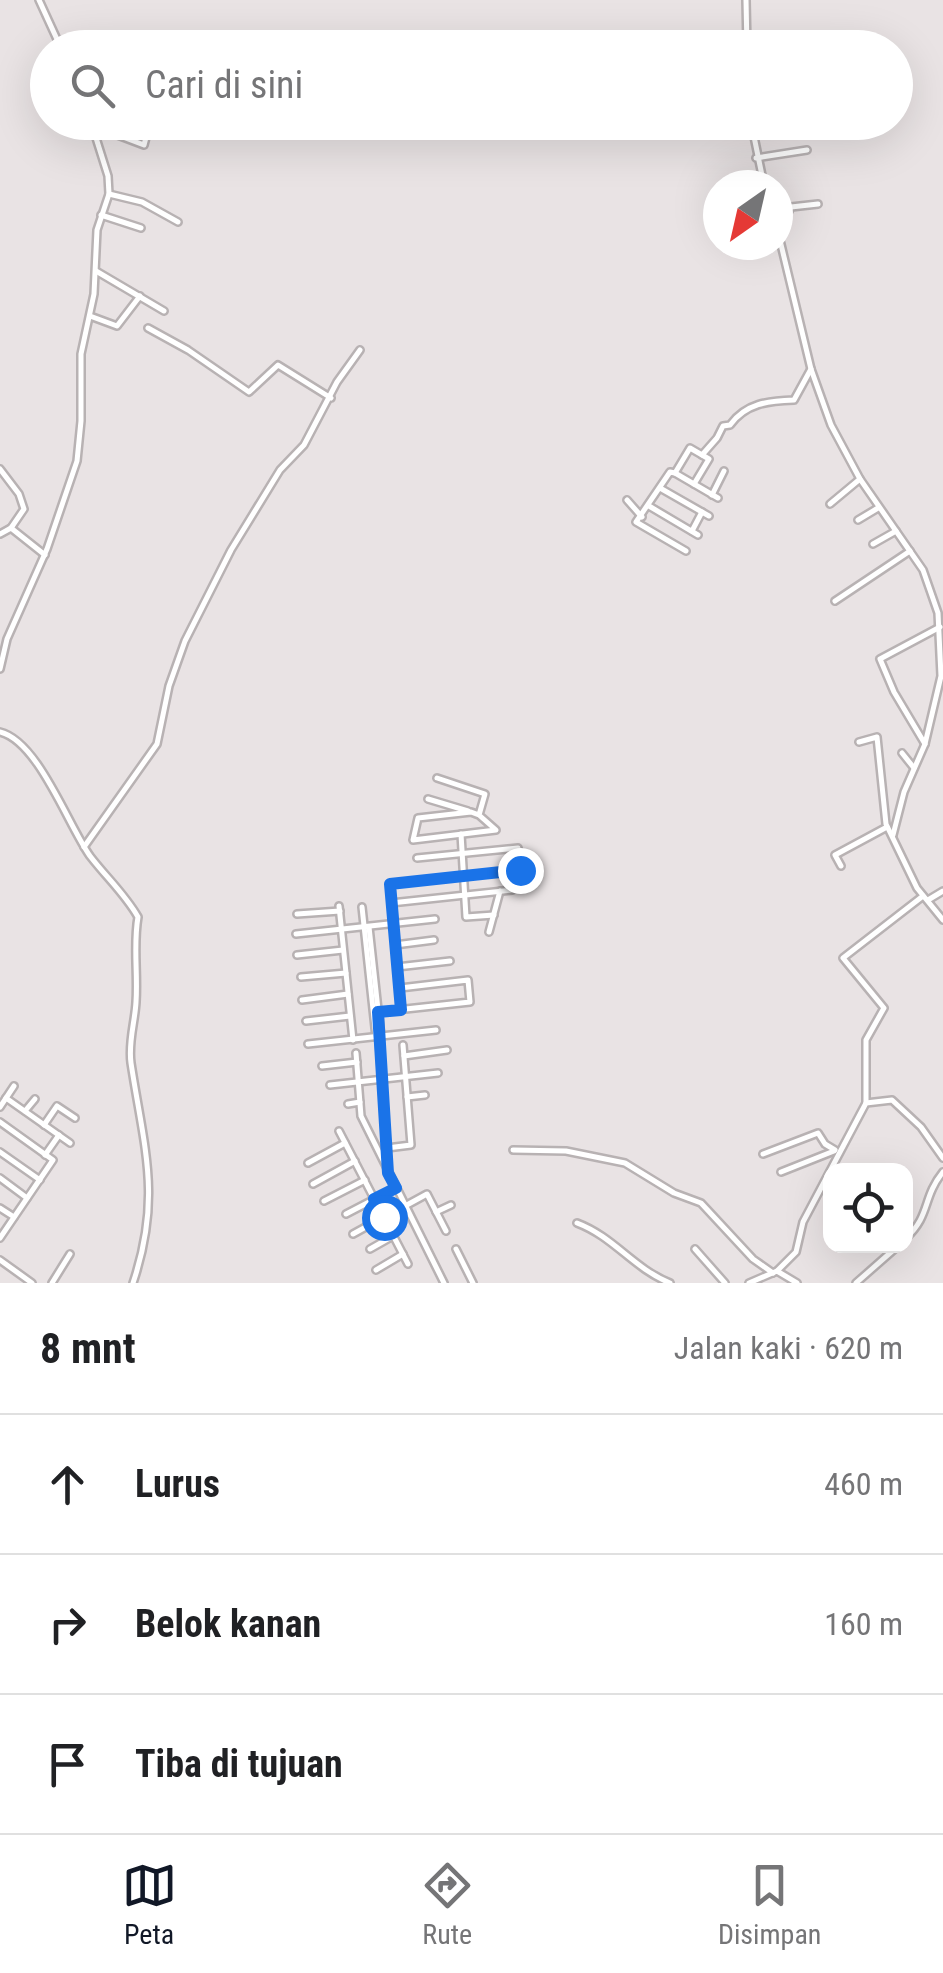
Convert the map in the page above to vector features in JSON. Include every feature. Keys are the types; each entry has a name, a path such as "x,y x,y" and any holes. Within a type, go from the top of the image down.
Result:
{"street":[{"path":"39,0 53,30"},
{"path":"746,0 746,30"},
{"path":"0,669 7,638 45,555 76,461 81,420 81,354 90,316 101,215 109,194 108,176 95,140"},
{"path":"754,140 760,170"},
{"path":"756,158 807,150"},
{"path":"109,194 142,202 178,222"},
{"path":"793,206 818,204"},
{"path":"101,215 142,228"},
{"path":"785,260 812,369 831,425 860,480 931,588 940,627 942,669 924,744 903,795 893,836"},
{"path":"96,271 164,311"},
{"path":"90,316 116,326 141,295"},
{"path":"148,328 249,392 278,365 331,398"},
{"path":"84,847 157,744 171,679 192,623 248,520 280,470 304,444 337,382 360,350"},
{"path":"702,455 723,426 730,425 738,414 762,401 794,400 812,369"},
{"path":"675,473 690,448 709,458 694,484"},
{"path":"0,469 19,494 24,509 12,528 0,534"},
{"path":"686,551 636,522 670,472 715,496 724,471"},
{"path":"830,504 860,480"},
{"path":"660,488 709,516"},
{"path":"627,500 642,517"},
{"path":"649,506 695,533 702,512"},
{"path":"858,520 878,508"},
{"path":"12,528 45,555"},
{"path":"873,544 896,531"},
{"path":"834,602 910,551"},
{"path":"924,744 880,659 940,627"},
{"path":"0,634 7,638"},
{"path":"0,732 20,744 56,793 84,847 138,918 130,1048 144,1120 150,1200 147,1232 133,1283"},
{"path":"859,742 878,738 887,827 925,898 943,920"},
{"path":"902,753 914,768"},
{"path":"436,778 485,794 479,815"},
{"path":"428,799 471,812 479,815 496,830 413,840 418,818 471,812"},
{"path":"841,866 835,855 887,827"},
{"path":"460,834 466,917 494,915"},
{"path":"401,1010 390,884 520,870 518,848 417,858"},
{"path":"391,903 512,890"},
{"path":"489,932 500,892"},
{"path":"748,1283 775,1272 796,1252 803,1222 866,1102 866,1040 884,1008 843,958 925,898 943,892"},
{"path":"362,907 378,1012 388,1173"},
{"path":"297,914 339,908 353,1040"},
{"path":"296,934 435,919"},
{"path":"367,927 379,1037"},
{"path":"395,944 434,940"},
{"path":"297,955 343,950"},
{"path":"397,966 450,961"},
{"path":"301,978 346,972"},
{"path":"378,1012 470,1002 468,980 399,988"},
{"path":"302,1000 348,994"},
{"path":"306,1021 350,1016"},
{"path":"308,1044 436,1030"},
{"path":"387,1148 412,1145 402,1045"},
{"path":"404,1056 447,1050"},
{"path":"356,1052 361,1116 444,1283"},
{"path":"322,1066 357,1062"},
{"path":"330,1086 438,1073"},
{"path":"0,1106 14,1086"},
{"path":"407,1097 426,1095"},
{"path":"6,1098 70,1143"},
{"path":"25,1112 34,1099"},
{"path":"866,1102 892,1100 921,1127 943,1158"},
{"path":"348,1104 360,1102"},
{"path":"44,1125 58,1106 75,1118"},
{"path":"0,1122 53,1160 0,1238"},
{"path":"339,1130 408,1264"},
{"path":"764,1154 817,1133 838,1149"},
{"path":"45,1155 59,1135"},
{"path":"308,1163 345,1142"},
{"path":"781,1172 838,1149"},
{"path":"514,1150 566,1151 625,1163 674,1193 700,1203 753,1259 798,1283"},
{"path":"0,1152 40,1180"},
{"path":"314,1184 355,1161"},
{"path":"913,1231 920,1224 927,1198 943,1172"},
{"path":"0,1178 27,1198"},
{"path":"324,1201 364,1180"},
{"path":"346,1214 396,1188"},
{"path":"405,1206 435,1190"},
{"path":"427,1194 446,1231"},
{"path":"436,1212 451,1205"},
{"path":"0,1208 14,1218"},
{"path":"352,1234 384,1217"},
{"path":"577,1223 602,1233 613,1247 636,1260 640,1268 670,1283"},
{"path":"370,1249 394,1236"},
{"path":"694,1249 725,1283"},
{"path":"456,1250 472,1283"},
{"path":"856,1283 890,1253"},
{"path":"52,1283 70,1254"},
{"path":"376,1270 403,1254"},
{"path":"0,1260 32,1283"}],"route":[{"path":"384,1217 374,1199 396,1188 388,1173 378,1012 401,1010 390,884 520,870"}]}
